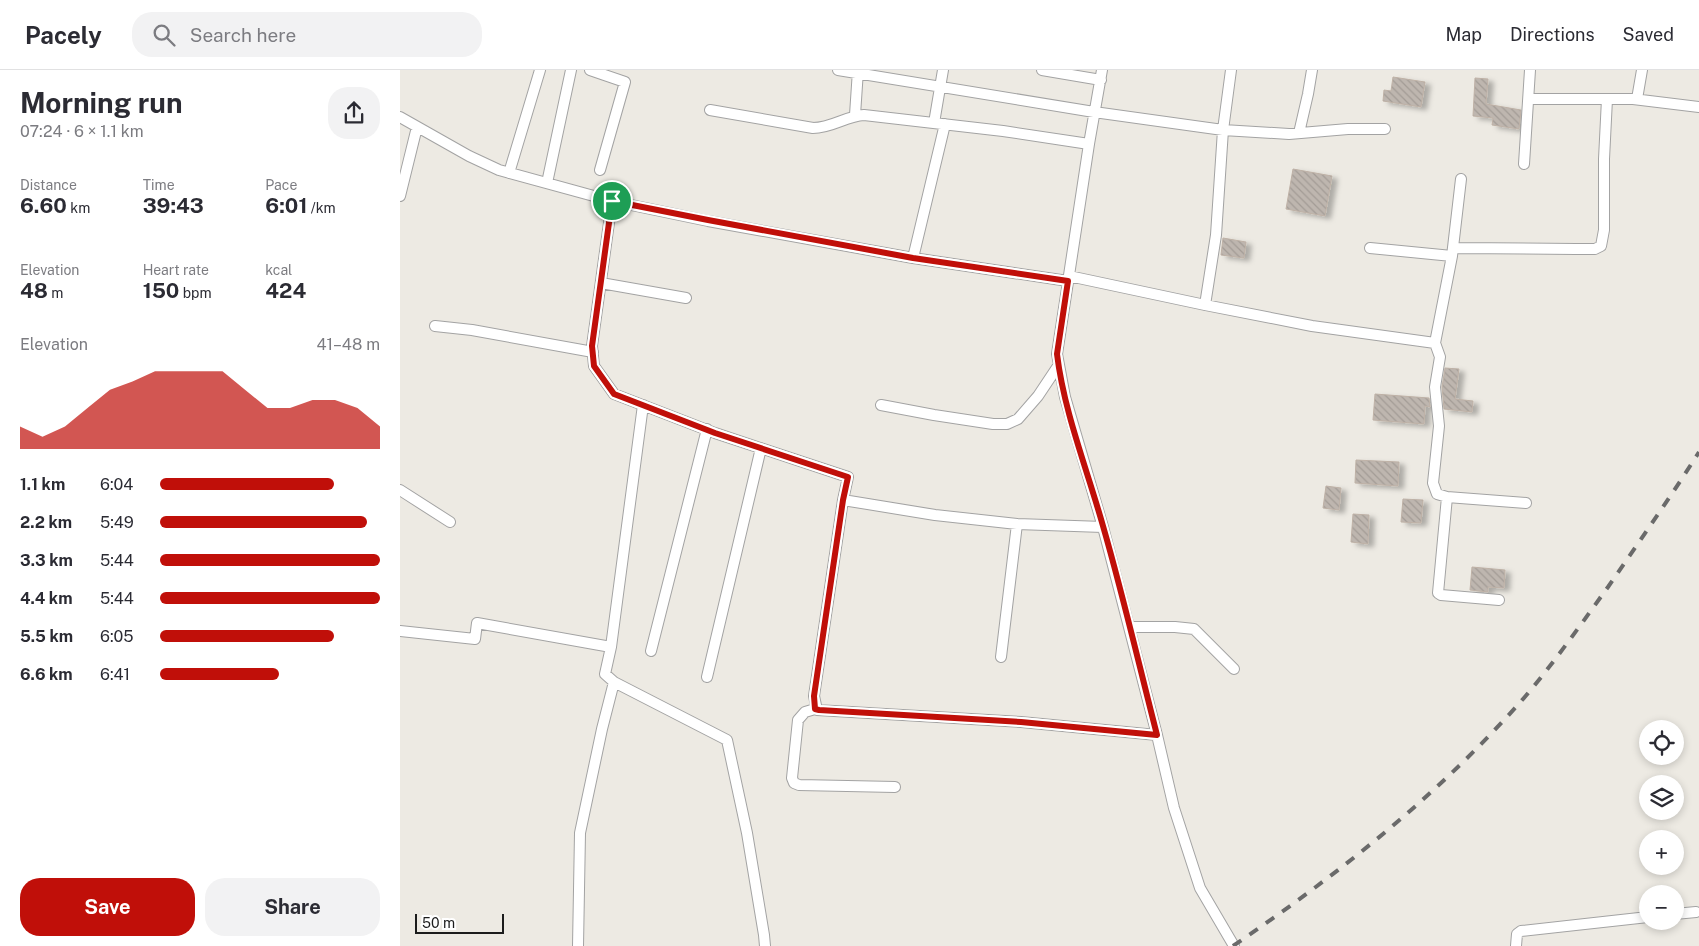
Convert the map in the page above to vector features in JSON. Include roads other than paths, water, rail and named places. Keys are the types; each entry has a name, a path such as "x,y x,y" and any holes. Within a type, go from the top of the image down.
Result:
{"street":[{"path":"509,173 540,70"},
{"path":"547,183 571,70"},
{"path":"838,70 1094,112 1223,130 1275,134 1348,129 1385,129"},
{"path":"934,123 942,70"},
{"path":"1042,70 1102,75 1094,112 1068,279 1057,354 1058,366 1065,397 1104,527 1174,808 1200,888 1234,946"},
{"path":"1205,305 1216,235 1223,130 1231,70"},
{"path":"1299,133 1312,70"},
{"path":"1524,164 1530,70"},
{"path":"1637,99 1642,70"},
{"path":"594,71 625,82 600,170"},
{"path":"856,116 858,72"},
{"path":"1529,99 1637,99 1699,107"},
{"path":"1370,248 1453,252 1596,249 1601,246 1604,230 1604,159 1607,99"},
{"path":"710,110 813,128 824,128 856,116 864,115 1089,144"},
{"path":"400,117 478,161 509,173 612,201 913,258 1068,279 1312,326 1435,343"},
{"path":"913,258 945,124"},
{"path":"400,196 417,127"},
{"path":"1460,179 1453,252 1435,343 1440,357 1435,387 1439,426 1434,483 1437,494 1447,497 1526,503"},
{"path":"612,201 592,346 594,366 614,394 761,448 848,477 814,696 815,709"},
{"path":"601,283 686,298"},
{"path":"435,326 472,330 593,352"},
{"path":"880,405 993,424 1007,424 1018,418 1033,401 1058,366"},
{"path":"643,405 611,647 605,674 614,682 727,740 747,834 765,946"},
{"path":"650,651 708,429"},
{"path":"707,677 761,448"},
{"path":"400,492 450,522"},
{"path":"1447,497 1438,593 1441,595 1498,600"},
{"path":"843,500 935,515 1017,524 1104,527"},
{"path":"1001,657 1017,524"},
{"path":"400,631 475,639 476,623 611,647"},
{"path":"1129,627 1194,629 1234,669"},
{"path":"578,946 580,833 614,682"},
{"path":"895,787 800,785 794,783 792,778 798,720 805,712 815,709 1021,722 1157,735"},
{"path":"1684,913 1696,912"},
{"path":"1516,946 1517,934 1521,931 1639,918"}],"railway":[{"path":"1233,946 1309,892 1382,835 1417,805 1484,741 1516,707 1564,648 1666,503 1699,452"}]}
